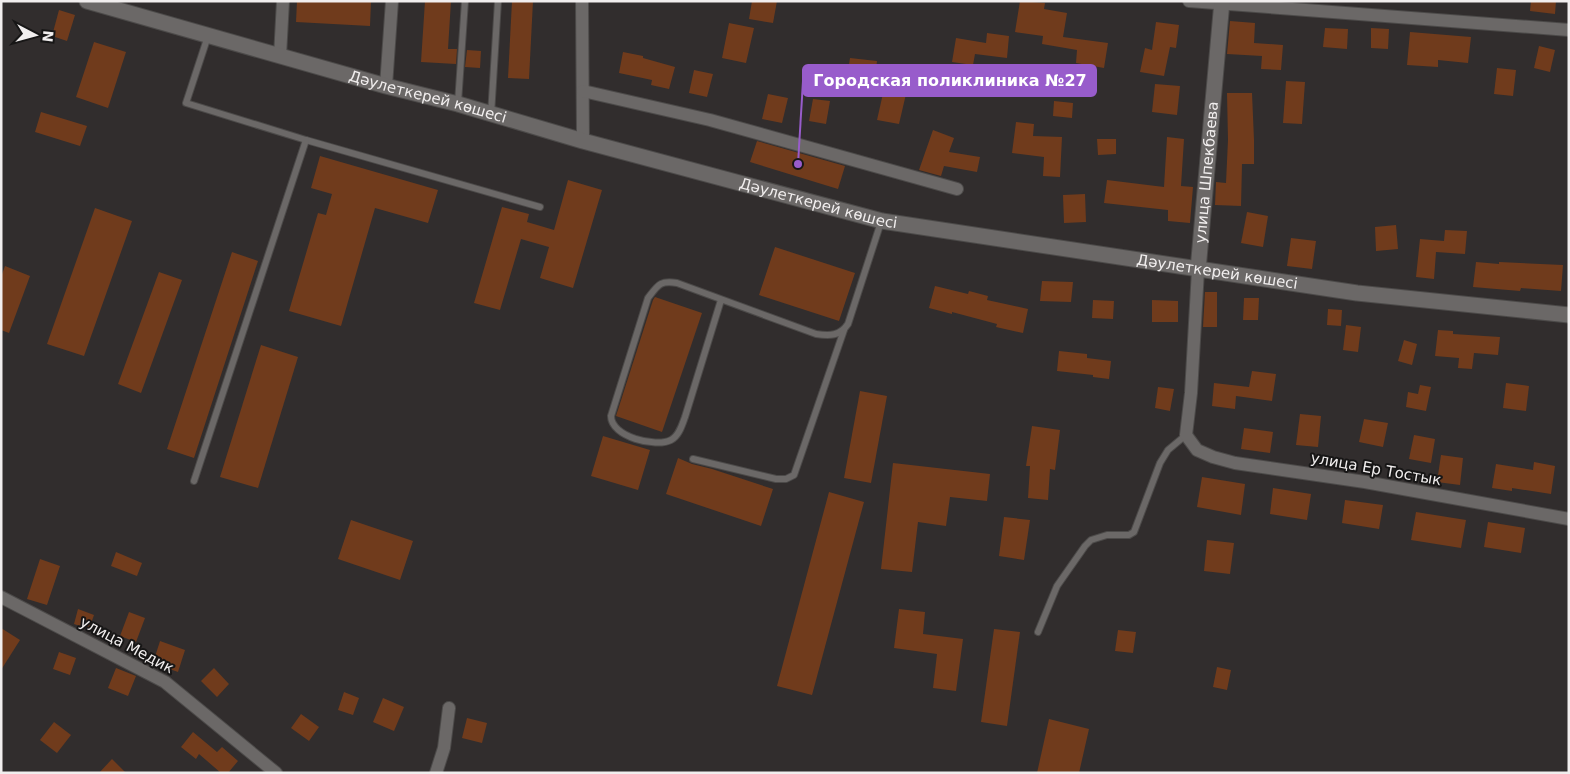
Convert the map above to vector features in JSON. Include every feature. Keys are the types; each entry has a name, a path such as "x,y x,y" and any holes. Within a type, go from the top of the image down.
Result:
{"main road":[{"name":"Дәулеткерей көшесі","path":"87,1 125,9 208,36 386,86 458,104 582,141 882,221 1357,293 1569,315"},
{"name":"улица Шпекбаева","path":"1198,270 1222,3"}],"street":[{"path":"280,56 283,1"},
{"path":"386,86 392,1"},
{"path":"582,1 582,141"},
{"path":"1189,1 1569,30"},
{"path":"583,91 710,120 956,189"},
{"name":"улица Шпекбаева","path":"1186,435 1191,393 1198,270"},
{"name":"улица Ер Тостык","path":"1186,435 1197,450 1235,463 1365,482 1569,519"},
{"name":"улица Медик","path":"1,597 165,682 276,773"},
{"path":"436,773 444,748 449,708"}],"lane":[{"path":"458,104 465,1"},
{"path":"491,115 498,1"},
{"path":"208,36 186,102 306,140 540,207"},
{"path":"194,480 306,140"},
{"path":"693,459 776,479 786,479 794,475 844,330 852,313 882,221"},
{"path":"721,300 685,416 677,434 670,441 660,443 624,435 615,427 611,416 648,298 661,283 677,283 816,334 829,336 844,330"},
{"path":"1038,632 1057,586 1085,546 1091,540 1107,535 1129,535 1134,532 1160,463 1168,450 1186,435"}],"building":[{"path":"297,1 371,1 370,26 296,22"},
{"path":"425,1 451,1 448,49 457,49 456,64 421,62"},
{"path":"512,1 533,1 529,79 508,78"},
{"path":"752,1 777,1 773,23 749,19"},
{"path":"1020,1 1045,3 1044,9 1067,13 1063,37 1108,43 1104,68 1076,63 1077,50 1042,44 1043,36 1015,32"},
{"path":"1531,1 1556,1 1555,14 1530,11"},
{"path":"59,10 75,15 67,41 52,36"},
{"path":"1230,21 1255,23 1254,43 1283,45 1281,70 1261,69 1262,56 1227,54"},
{"path":"1156,22 1179,25 1176,48 1170,47 1164,76 1140,72 1145,48 1152,50"},
{"path":"729,23 754,28 746,63 722,58"},
{"path":"1325,28 1348,29 1347,49 1323,47"},
{"path":"1371,28 1389,29 1388,49 1371,48"},
{"path":"1410,32 1471,37 1468,63 1438,60 1438,67 1407,65"},
{"path":"987,33 1009,36 1007,58 975,54 973,65 952,62 956,38 986,43"},
{"path":"94,42 126,52 108,108 76,97"},
{"path":"1539,46 1555,50 1550,72 1534,68"},
{"path":"467,50 481,51 480,68 465,67"},
{"path":"623,52 643,56 643,58 675,67 669,89 651,85 652,80 619,73"},
{"path":"850,58 877,61 874,88 846,85"},
{"path":"1497,68 1516,70 1513,96 1494,94"},
{"path":"694,70 713,74 707,97 689,93"},
{"path":"1286,81 1305,82 1302,124 1283,123"},
{"path":"1155,84 1180,86 1177,115 1152,112"},
{"path":"884,89 906,94 899,124 877,120"},
{"path":"1227,93 1252,93 1254,164 1242,164 1241,206 1215,205 1216,182 1226,183 1228,140"},
{"path":"768,94 788,98 782,123 762,119"},
{"path":"813,99 830,101 826,124 809,121"},
{"path":"1054,101 1073,103 1072,118 1053,116"},
{"path":"41,112 87,126 80,146 35,132"},
{"path":"1016,122 1034,124 1033,136 1062,137 1060,177 1043,176 1044,157 1012,153"},
{"path":"933,130 954,138 949,152 980,157 977,172 944,166 941,176 919,170"},
{"path":"1167,137 1184,139 1181,186 1193,187 1190,223 1168,221 1168,210 1104,203 1107,180 1164,187"},
{"path":"1097,139 1116,139 1116,154 1098,155"},
{"path":"757,141 845,166 838,189 750,162"},
{"path":"320,156 438,190 428,223 375,208 341,326 289,311 318,213 326,215 332,194 311,188"},
{"path":"568,180 602,190 573,288 540,278 549,247 521,239 500,310 474,303 502,207 529,214 527,222 554,230"},
{"path":"1085,194 1086,222 1064,223 1063,195"},
{"path":"95,208 132,221 84,356 47,344"},
{"path":"1247,212 1268,216 1263,247 1241,243"},
{"path":"1396,225 1398,249 1376,251 1375,227"},
{"path":"1445,230 1467,231 1465,254 1436,252 1434,279 1416,277 1420,239 1444,241"},
{"path":"1291,238 1316,241 1312,269 1287,266"},
{"path":"775,247 855,273 839,321 759,295"},
{"path":"232,252 258,261 194,458 167,449"},
{"path":"1476,262 1563,265 1561,291 1521,288 1520,291 1473,287"},
{"path":"5,266 30,276 9,333 1,330 1,277"},
{"path":"159,272 182,280 141,393 118,384"},
{"path":"1042,281 1073,282 1071,302 1040,301"},
{"path":"935,286 968,294 969,291 988,296 987,300 1028,309 1023,333 996,327 997,324 952,312 952,314 929,308"},
{"path":"1205,292 1217,292 1217,327 1203,327"},
{"path":"655,297 702,313 662,432 616,416"},
{"path":"1244,298 1259,298 1258,320 1243,320"},
{"path":"1093,300 1114,301 1113,319 1092,318"},
{"path":"1152,300 1178,301 1178,322 1152,322"},
{"path":"1328,309 1342,310 1341,326 1327,325"},
{"path":"1346,325 1361,327 1358,352 1343,350"},
{"path":"1438,330 1453,331 1453,334 1500,337 1498,355 1474,353 1472,369 1458,368 1459,358 1435,356"},
{"path":"1404,340 1417,344 1412,365 1398,361"},
{"path":"261,345 298,357 258,488 220,477"},
{"path":"1059,351 1087,354 1087,358 1111,361 1109,379 1093,377 1093,375 1057,371"},
{"path":"1252,371 1276,374 1272,401 1236,396 1235,409 1212,406 1214,383 1249,387"},
{"path":"1506,383 1529,386 1526,411 1503,408"},
{"path":"1420,385 1431,387 1426,411 1406,407 1408,392 1418,394"},
{"path":"1158,387 1174,389 1170,411 1155,408"},
{"path":"860,391 887,396 871,483 844,478"},
{"path":"1300,414 1321,416 1318,447 1296,445"},
{"path":"1364,419 1388,423 1383,447 1359,442"},
{"path":"1032,426 1060,430 1055,470 1050,469 1048,500 1028,498 1030,466 1026,466"},
{"path":"1244,428 1273,432 1270,453 1241,449"},
{"path":"1414,435 1435,439 1431,463 1409,459"},
{"path":"603,436 650,450 638,490 591,476"},
{"path":"1441,455 1463,458 1460,485 1437,482"},
{"path":"678,458 773,489 761,526 666,494"},
{"path":"1534,462 1555,466 1551,494 1512,488 1512,491 1492,488 1496,464 1533,470"},
{"path":"893,463 990,474 987,501 950,497 946,526 918,522 912,572 881,569"},
{"path":"1202,477 1245,484 1241,515 1197,507"},
{"path":"1273,488 1311,494 1307,520 1270,514"},
{"path":"829,492 864,502 812,695 777,686"},
{"path":"1345,500 1383,505 1379,529 1342,523"},
{"path":"1416,512 1466,520 1461,548 1411,540"},
{"path":"1004,517 1030,520 1024,560 999,556"},
{"path":"351,520 413,541 400,580 338,559"},
{"path":"1488,522 1525,528 1521,553 1484,547"},
{"path":"1207,540 1234,543 1230,574 1204,571"},
{"path":"116,552 142,563 137,576 111,566"},
{"path":"40,559 60,566 47,605 27,599"},
{"path":"78,609 94,615 89,629 74,624"},
{"path":"899,609 925,612 923,634 963,639 956,691 933,688 937,654 894,648"},
{"path":"129,612 145,618 136,642 120,636"},
{"path":"1,628 20,640 1,670"},
{"path":"994,629 1020,632 1007,726 981,722"},
{"path":"1118,630 1136,632 1133,653 1115,651"},
{"path":"160,641 185,650 178,672 153,663"},
{"path":"59,652 76,658 70,675 53,669"},
{"path":"1217,667 1231,670 1227,690 1213,687"},
{"path":"116,668 136,676 128,696 108,688"},
{"path":"214,668 229,684 217,697 201,681"},
{"path":"344,692 359,698 353,715 338,710"},
{"path":"383,698 404,707 394,731 373,722"},
{"path":"301,714 319,727 309,741 291,728"},
{"path":"467,718 487,723 482,743 462,738"},
{"path":"1049,719 1089,729 1079,773 1037,773"},
{"path":"54,722 71,735 57,753 40,740"},
{"path":"193,732 217,752 222,747 238,761 228,773 221,773 199,754 196,759 181,747"},
{"path":"112,759 126,773 99,773"}],"place":[{"name":"Городская поликлиника №27","path":"798,164"}]}
